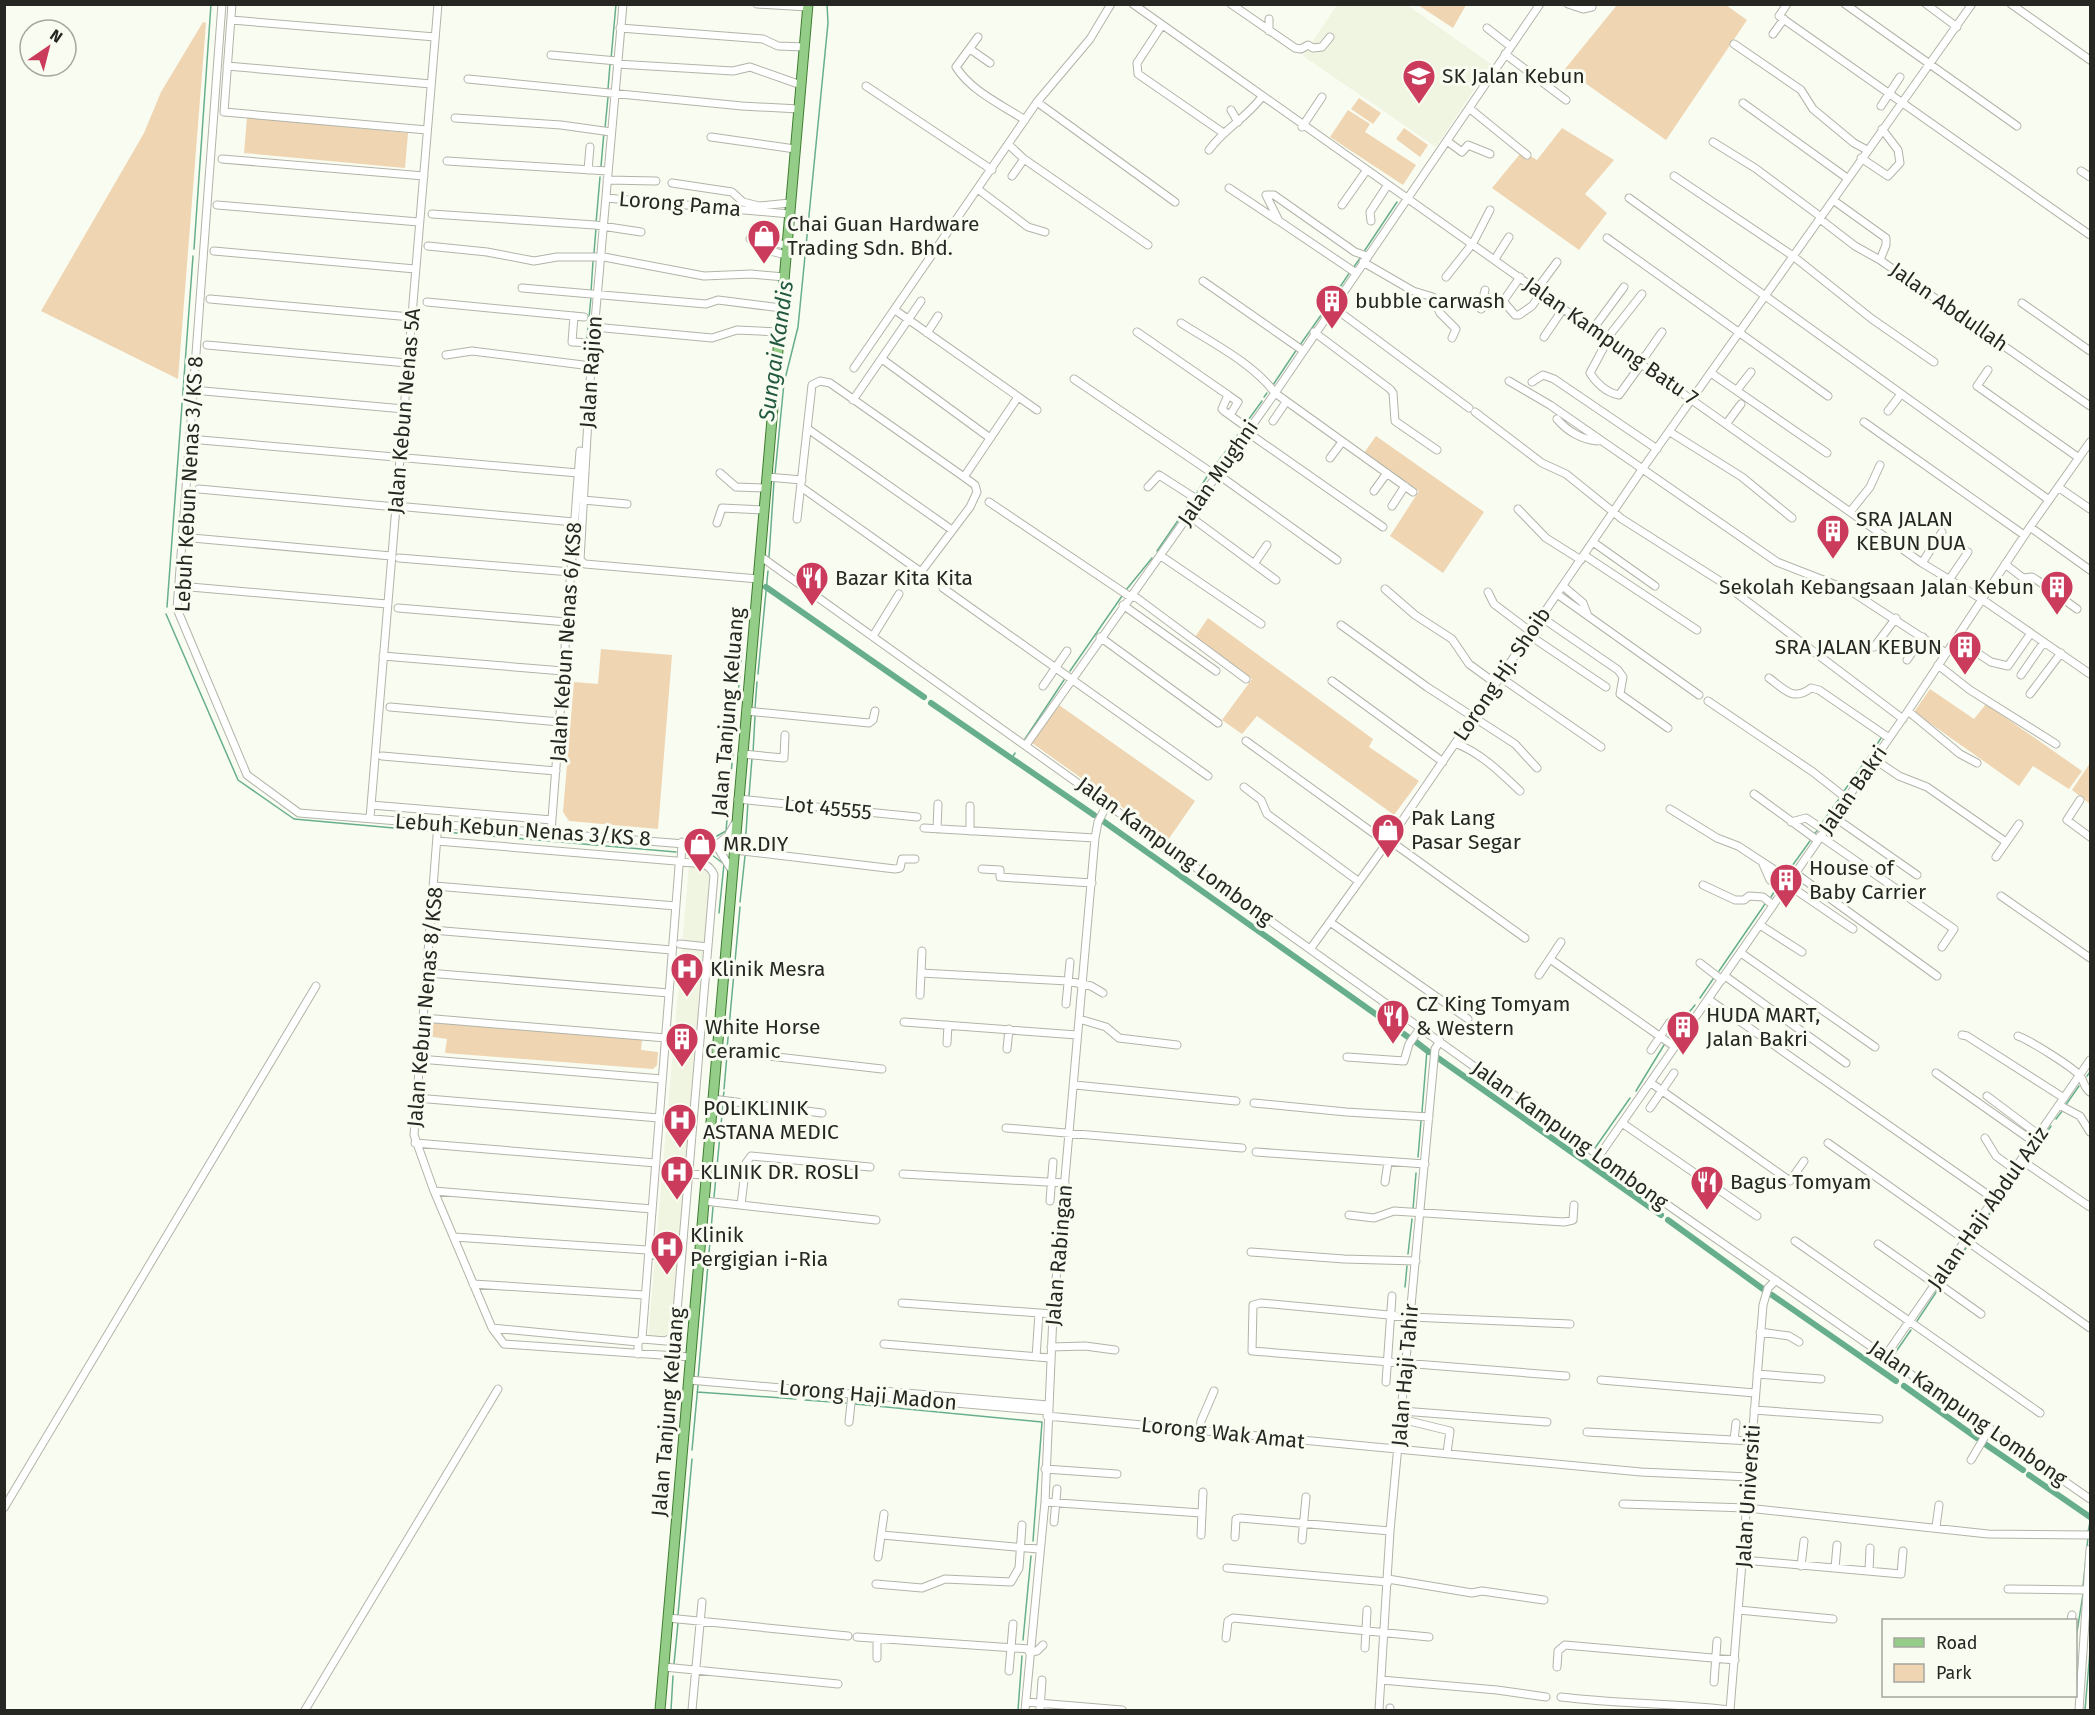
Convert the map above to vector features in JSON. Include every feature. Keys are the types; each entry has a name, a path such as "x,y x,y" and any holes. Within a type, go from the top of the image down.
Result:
{"main road":[{"name":"Jalan Tanjung Keluang","path":"660,1710 738,799 749,755 747,711 766,488 772,477 776,308 780,276 786,255 785,213 790,203 795,149 796,83 808,6"}],"street":[{"name":"Lebuh Kebun Nenas 3/KS 8","path":"222,4 178,616 247,775 299,813 717,845 895,870 900,868 902,859 915,859"},
{"path":"232,4 224,112 427,130"},
{"name":"Jalan Kebun Nenas 5A","path":"370,818 387,604 395,557 396,507 407,363 438,4"},
{"name":"Jalan Rajion","path":"623,4 626,28 615,62 615,93 609,132 607,180 610,199 600,258 598,296 600,327 592,343 586,365 583,500 578,551 582,562 758,579"},
{"path":"757,4 808,6"},
{"path":"854,368 1037,102 1090,39 1112,4"},
{"name":"Jalan Kampung Batu 7","path":"1133,4 1302,127 1473,243 1922,563 1983,600 2091,674"},
{"path":"1231,4 1269,32 1301,49 1308,45 1313,48 1322,47 1330,37"},
{"name":"Jalan Mughni","path":"1026,745 1129,596 1161,556 1188,515 1194,497 1216,474 1275,393 1333,307 1352,271 1407,199 1540,4"},
{"path":"1568,4 1583,9 1592,7"},
{"path":"1773,34 1787,4"},
{"path":"1845,4 2017,126"},
{"path":"1926,4 1957,27"},
{"path":"1693,399 1821,218 1846,178 1903,103 1972,4"},
{"path":"2011,4 2091,60"},
{"path":"1782,17 2091,235"},
{"path":"1269,19 1269,32"},
{"path":"231,20 435,37"},
{"path":"1162,25 1137,63 1138,74 1222,132"},
{"path":"626,28 763,39 778,46 800,46"},
{"path":"1487,28 1510,46"},
{"path":"978,37 956,67 962,76 1025,120"},
{"path":"1734,44 1801,90 1803,98 1813,109 1854,143 1868,150"},
{"path":"970,49 990,63"},
{"path":"1505,54 1566,100"},
{"path":"551,55 615,62 630,66 734,71 750,67 796,83"},
{"path":"227,66 431,84"},
{"path":"1881,106 1900,77"},
{"path":"468,79 794,109"},
{"path":"866,86 992,170"},
{"path":"1209,150 1222,132 1249,114 1262,98"},
{"path":"1302,127 1322,98"},
{"path":"1037,102 1174,202"},
{"path":"1743,103 1846,178"},
{"path":"1469,108 1527,155"},
{"path":"1232,110 1238,122"},
{"path":"455,118 561,125 609,132"},
{"path":"1861,158 1888,176 1900,163 1898,150 1882,129"},
{"path":"711,137 795,149"},
{"path":"1447,141 1462,152 1468,145 1490,154"},
{"path":"1713,142 1755,168 1855,246 1881,260"},
{"path":"1008,144 1024,159 1148,245"},
{"path":"588,170 590,147"},
{"path":"222,159 424,176"},
{"path":"1012,176 1024,159"},
{"path":"447,161 608,171"},
{"path":"1342,205 1366,171"},
{"path":"2081,171 2091,177"},
{"path":"1674,176 1793,256 1856,307 1934,362"},
{"path":"607,180 656,181"},
{"path":"672,183 732,192 743,202 759,206 790,203"},
{"path":"1371,221 1370,212 1387,186"},
{"path":"1229,188 1352,271"},
{"path":"979,189 1028,227 1045,232"},
{"path":"1279,221 1265,198 1268,193 1413,291 1433,297 1440,313 1456,329 1452,338"},
{"path":"1629,198 2049,500"},
{"name":"Lorong Pama","path":"610,199 785,213"},
{"name":"Jalan Abdullah","path":"1833,200 1886,238 1881,260 2091,406"},
{"path":"217,205 419,222"},
{"path":"1446,277 1473,243 1490,210"},
{"path":"432,213 641,232"},
{"path":"1495,259 1509,237"},
{"path":"1607,238 1828,396"},
{"path":"750,239 787,245"},
{"path":"768,242 770,251 786,255"},
{"path":"428,246 496,253 534,261 557,257 600,258 704,276 780,276"},
{"path":"214,251 415,269"},
{"path":"1503,301 1515,315 1519,315 1532,306 1557,262"},
{"path":"1503,301 1520,277"},
{"path":"1203,281 1302,350"},
{"path":"1593,329 1624,286"},
{"path":"522,288 706,304 718,300 776,308"},
{"path":"1485,290 1484,294 1489,302"},
{"path":"1642,294 1608,339 1590,373 1593,379 1612,394 1619,395 1662,332"},
{"path":"210,299 411,317"},
{"path":"853,400 921,301"},
{"path":"1481,309 1489,302 1503,301"},
{"path":"427,302 584,317"},
{"path":"2022,303 2091,351"},
{"path":"1333,307 1542,463 1566,474 1613,512 1723,584 1903,719"},
{"path":"1544,337 1563,309"},
{"path":"895,310 1037,411"},
{"path":"574,316 572,342 592,343"},
{"path":"927,333 938,316"},
{"path":"1181,323 1266,382 1286,402 1413,492"},
{"path":"600,327 712,338 737,330 775,332"},
{"path":"1137,332 1238,402 1230,415"},
{"path":"1314,332 1390,389 1393,393 1395,421 1437,450"},
{"path":"207,345 407,363"},
{"path":"446,355 472,351 586,365"},
{"path":"882,359 990,438"},
{"path":"1988,370 1977,386 2079,458"},
{"path":"1737,390 1751,372"},
{"path":"1711,373 1827,453"},
{"path":"1532,382 1543,375 1554,379 1657,448"},
{"path":"1074,379 1216,474 1336,560"},
{"path":"772,477 801,484 921,572 973,503 977,492 975,485 830,383 820,381 813,385 808,429 801,484 797,519"},
{"path":"1509,381 1550,405 1777,562 1849,590 1896,618 1946,653"},
{"path":"204,391 404,409"},
{"path":"1888,411 1901,393"},
{"path":"1228,395 1222,404 1222,409 1383,527"},
{"path":"963,477 1018,397"},
{"name":"Lorong Hj. Shoib","path":"1311,948 1443,762 1643,468 1693,399"},
{"path":"1273,421 1286,402"},
{"path":"1727,423 1741,404"},
{"path":"1557,419 1566,429 1583,438 1600,441"},
{"path":"1864,422 2024,536"},
{"path":"808,429 951,530"},
{"path":"1670,432 1742,477 1792,518"},
{"path":"189,439 578,473"},
{"path":"1330,458 1342,442"},
{"name":"Jalan Bakri","path":"1599,1156 1903,719 2030,527 2090,444"},
{"name":"Jalan Kebun Nenas 6/KS8","path":"552,832 580,451"},
{"path":"1850,512 1870,487 1880,465"},
{"path":"720,473 736,487 766,488"},
{"path":"1374,491 1387,473"},
{"path":"1148,487 1158,475 1194,497"},
{"path":"1392,506 1406,486"},
{"path":"2058,487 2091,509"},
{"path":"199,489 396,507"},
{"path":"583,500 627,504"},
{"path":"989,502 1129,596 1137,598 1246,679"},
{"path":"407,507 574,522"},
{"path":"717,523 722,508 764,510"},
{"path":"1518,509 1546,538 1582,557 1697,630"},
{"path":"1188,515 1276,580"},
{"path":"2030,527 2091,570"},
{"path":"1922,563 1942,532"},
{"path":"192,538 571,572"},
{"path":"1593,542 1655,586"},
{"path":"1254,564 1267,544"},
{"path":"1949,580 1968,552"},
{"name":"Jalan Kampung Lombong","path":"760,556 1311,948 1774,1282 1886,1355 2091,1499"},
{"path":"1161,556 1261,624"},
{"path":"2005,564 2024,578 2032,577 2037,580 2077,609"},
{"path":"179,586 387,604"},
{"path":"1563,586 1583,603 1588,616"},
{"path":"943,588 1208,776"},
{"path":"1385,589 1415,615 1452,639 1472,667 1497,680 1601,747"},
{"path":"1488,592 1494,604 1530,634 1606,687"},
{"path":"873,636 899,594"},
{"path":"1557,594 1699,696"},
{"path":"1123,605 1216,671"},
{"path":"398,608 567,622"},
{"path":"1541,617 1618,670 1623,677 1620,694 1668,728"},
{"path":"1874,647 1896,618"},
{"path":"1341,625 1472,717 1515,744 1537,768"},
{"path":"1956,639 1987,660 2007,666 2031,633"},
{"path":"1100,637 1218,723"},
{"path":"1907,660 1923,637"},
{"path":"2021,675 2044,642"},
{"path":"1043,686 1067,651"},
{"path":"2030,694 2061,653"},
{"path":"383,656 563,671"},
{"path":"1938,665 1970,690 2056,744"},
{"path":"1769,678 1793,695 1802,695 1811,688 1819,690 1889,738"},
{"path":"1332,681 1443,762"},
{"path":"1708,701 1813,772 1846,798"},
{"path":"390,707 560,722"},
{"path":"747,711 869,723 873,720 875,711"},
{"path":"1908,711 1960,754 1977,763"},
{"path":"749,755 784,758 785,735"},
{"path":"1246,741 1525,938"},
{"path":"1455,743 1479,755 1521,791"},
{"path":"382,756 556,771"},
{"path":"1874,759 1899,776 1927,787 2006,842"},
{"path":"1244,787 1261,800 1268,814 1358,881"},
{"path":"1754,794 1791,822 1821,835 1954,929 1942,947"},
{"name":"Lot 45555","path":"738,799 917,817"},
{"path":"2080,800 2067,820 2091,837"},
{"name":"Jalan Rabingan","path":"1025,1710 1038,1549 1045,1502 1053,1314 1075,1085 1088,883 1098,822 1108,803"},
{"path":"937,829 938,804"},
{"path":"371,805 552,820"},
{"path":"970,806 970,831"},
{"path":"1670,808 1717,838 1738,846 1787,884 1853,929"},
{"path":"1834,817 1917,875"},
{"path":"1791,822 1806,818 1821,835"},
{"path":"732,871 728,860 717,845 728,836 736,821"},
{"name":"Jalan Kebun Nenas 8/KS8","path":"438,823 432,930 416,1098 415,1143 492,1328 504,1344 690,1357"},
{"path":"1996,857 2019,824"},
{"path":"924,828 1095,838"},
{"path":"437,841 704,863 713,872 675,1335 666,1341 492,1328"},
{"path":"638,1354 642,1340 678,862 682,842"},
{"path":"982,869 1000,870 1000,877 1088,883"},
{"path":"1795,873 1937,976"},
{"path":"1702,885 1735,900 1744,900 1749,896 1763,897 1773,904"},
{"path":"435,886 676,906"},
{"path":"2001,896 2091,958"},
{"path":"1330,922 1468,1019"},
{"path":"1760,924 1802,952"},
{"path":"432,930 672,950"},
{"path":"1539,975 1561,942"},
{"path":"681,944 708,947"},
{"path":"920,995 922,951"},
{"path":"1741,953 1875,1047"},
{"path":"1550,959 1675,1047"},
{"path":"1066,1004 1070,962"},
{"path":"1700,963 1724,977 1846,1063"},
{"path":"428,973 669,993"},
{"path":"921,973 1068,981 1082,983 1103,993"},
{"path":"4,1509 316,986"},
{"path":"1708,999 1994,1199"},
{"path":"423,1018 666,1038"},
{"path":"1079,1019 1106,1027 1119,1038 1177,1045"},
{"path":"904,1022 1077,1035"},
{"path":"1651,1050 1670,1022"},
{"path":"947,1043 948,1025"},
{"path":"1347,1058 1404,1061 1409,1044 1420,1027"},
{"path":"1007,1049 1009,1029"},
{"path":"1962,1035 1967,1036 2082,1118 2091,1132"},
{"path":"2018,1036 2030,1040 2080,1075 2084,1087 2091,1092"},
{"name":"Jalan Haji Tahir","path":"1379,1710 1390,1531 1405,1365 1435,1049 1440,1041"},
{"path":"716,1050 882,1069"},
{"path":"419,1059 662,1079"},
{"name":"Jalan Haji Abdul Aziz","path":"1886,1355 2034,1142 2063,1105 2091,1060"},
{"path":"1650,1108 1674,1073"},
{"path":"1936,1073 2034,1142"},
{"path":"1651,1083 1790,1181 1804,1161"},
{"path":"1075,1085 1236,1101"},
{"path":"1987,1096 2039,1135"},
{"path":"416,1098 659,1118"},
{"path":"712,1099 822,1113"},
{"path":"1254,1103 1429,1117"},
{"path":"1622,1123 1757,1216"},
{"path":"1006,1128 1242,1148"},
{"path":"1985,1138 1996,1156 2015,1170"},
{"path":"415,1143 656,1163"},
{"path":"1828,1143 2091,1328"},
{"path":"1256,1152 1425,1164"},
{"path":"741,1205 746,1163 751,1156 870,1167"},
{"path":"2022,1161 2091,1207"},
{"path":"1050,1201 1053,1162"},
{"path":"1385,1182 1388,1162"},
{"path":"689,1174 706,1176"},
{"path":"903,1174 1065,1183"},
{"path":"434,1191 652,1209"},
{"path":"704,1201 876,1220"},
{"path":"1349,1215 1374,1218 1394,1211 1571,1222 1574,1205"},
{"path":"454,1237 647,1250"},
{"path":"1795,1241 2040,1413"},
{"path":"1878,1244 1981,1314"},
{"path":"1251,1252 1344,1259 1416,1261"},
{"path":"654,1255 681,1258"},
{"name":"Jalan Universiti","path":"1730,1710 1762,1305 1774,1282"},
{"path":"473,1284 644,1295"},
{"path":"1386,1382 1392,1296"},
{"path":"902,1303 1053,1314"},
{"path":"1566,1376 1387,1364 1250,1350 1253,1305 1256,1303 1410,1317 1570,1324"},
{"path":"1036,1357 1039,1313"},
{"path":"1761,1332 1788,1336 1799,1342"},
{"path":"884,1344 1050,1358"},
{"path":"1051,1347 1085,1346 1115,1350"},
{"path":"1757,1374 1821,1379"},
{"name":"Lorong Haji Madon","path":"689,1380 881,1397 882,1391 1048,1411"},
{"path":"1601,1380 1755,1393"},
{"path":"305,1710 498,1389"},
{"path":"1200,1429 1201,1421 1214,1391"},
{"path":"849,1422 852,1394"},
{"path":"1754,1410 1879,1419"},
{"name":"Lorong Wak Amat","path":"1048,1411 1301,1442 1398,1448 1641,1472 1749,1477"},
{"path":"1402,1411 1547,1422"},
{"path":"1401,1419 1450,1431 1447,1453"},
{"path":"1734,1440 1736,1423"},
{"path":"1971,1460 1990,1428"},
{"path":"1587,1432 1751,1441"},
{"path":"1045,1469 1117,1474"},
{"path":"1054,1522 1057,1489"},
{"path":"1201,1535 1203,1492"},
{"path":"1302,1540 1306,1497"},
{"path":"1045,1502 1201,1514"},
{"path":"1623,1504 1747,1509 1988,1534 2089,1535"},
{"path":"1936,1527 1939,1505"},
{"path":"878,1557 884,1514"},
{"path":"1234,1537 1236,1520 1240,1518 1390,1531"},
{"path":"876,1584 922,1588 945,1579 1011,1582 1019,1568 1022,1525"},
{"path":"882,1535 1038,1549"},
{"path":"1801,1566 1804,1541"},
{"path":"1835,1568 1837,1545"},
{"path":"1869,1571 1870,1548"},
{"path":"2079,1710 2085,1691 2084,1590 2091,1549"},
{"path":"1743,1560 1901,1574 1903,1551"},
{"path":"1227,1568 1388,1580 1472,1593 1482,1591 1544,1600"},
{"path":"2008,1589 2084,1590"},
{"path":"692,1710 702,1602"},
{"path":"1365,1648 1367,1611"},
{"path":"1739,1611 1833,1619"},
{"path":"668,1618 848,1636"},
{"path":"1226,1638 1228,1621 1233,1618 1429,1637"},
{"path":"1009,1671 1013,1624"},
{"path":"857,1637 1037,1651 1043,1645"},
{"path":"877,1658 878,1640"},
{"path":"1714,1682 1718,1641"},
{"path":"1557,1667 1558,1651 1565,1645 1735,1660"},
{"path":"664,1667 838,1684"},
{"path":"1040,1706 1042,1680"},
{"path":"1381,1680 1497,1689 1546,1697"},
{"path":"1560,1697 1640,1705 1677,1703 1730,1710"},
{"path":"1026,1702 1040,1706 1122,1710"}],"shaded area":[{"name":"SK Jalan Kebun","path":"1406,4 1491,64 1436,147 1303,56 1337,5"},
{"path":"689,865 704,865 712,876 672,1334 666,1339 648,1338"}],"green space":[{"path":"1418,5 1466,5 1453,28"},
{"path":"1617,5 1726,5 1747,20 1666,140 1565,69"},
{"path":"203,22 206,23 178,379 41,311 144,133 161,92"},
{"path":"1359,98 1381,113 1373,124 1351,109"},
{"path":"1348,110 1370,124 1365,132 1416,165 1403,185 1330,137"},
{"path":"247,117 408,133 405,168 244,153"},
{"path":"1404,128 1428,145 1420,157 1396,139"},
{"path":"1562,128 1614,160 1585,194 1607,213 1579,250 1492,188 1520,154 1527,160 1530,156 1537,160"},
{"path":"1376,436 1484,512 1443,573 1390,536 1419,491 1364,453"},
{"path":"1208,618 1373,739 1369,747 1419,781 1394,815 1257,716 1242,734 1222,720 1252,679 1195,637"},
{"path":"601,649 672,655 658,829 569,821 563,812 574,682 598,684"},
{"path":"1930,689 1974,719 1986,704 2082,771 2069,789 2033,766 2019,786 1914,712"},
{"path":"1059,705 1195,801 1168,840 1032,743"},
{"path":"2090,763 2090,804 2072,790"},
{"path":"433,1022 642,1038 641,1050 658,1052 657,1065 653,1069 445,1053 447,1039 427,1036 429,1026"}],"waterway":[{"path":"194,249 211,4"},
{"path":"611,59 616,4"},
{"name":"Sungai Kandis","path":"775,474 784,383 798,327 828,23 827,4"},
{"path":"608,89 610,64"},
{"path":"605,128 608,97"},
{"path":"601,166 604,132"},
{"path":"596,223 600,177"},
{"path":"1363,253 1397,202"},
{"path":"594,253 596,228"},
{"path":"167,607 193,256"},
{"path":"1353,268 1361,257"},
{"path":"591,292 593,261"},
{"path":"1336,293 1350,272"},
{"path":"587,338 591,297"},
{"path":"1300,345 1331,301"},
{"path":"1273,385 1297,349"},
{"path":"1264,397 1267,393"},
{"path":"1246,423 1262,401"},
{"path":"1214,467 1242,429"},
{"path":"1195,496 1208,475"},
{"name":"Sungai Kandis","path":"769,557 774,481"},
{"path":"1157,551 1192,500"},
{"path":"1126,590 1152,558"},
{"name":"Sungai Kandis","path":"758,674 768,571"},
{"path":"766,587 924,697"},
{"path":"1070,671 1122,596"},
{"path":"166,614 238,780 294,819 427,831"},
{"path":"717,836 726,831 742,650"},
{"path":"1025,739 1064,680"},
{"name":"Sungai Kandis","path":"755,708 757,682"},
{"path":"931,703 1094,815"},
{"name":"Sungai Kandis","path":"753,753 755,716"},
{"path":"1874,749 1881,738"},
{"path":"1012,758 1015,753"},
{"path":"1844,791 1869,756"},
{"name":"Sungai Kandis","path":"749,796 752,758"},
{"path":"1822,823 1839,799"},
{"name":"Sungai Kandis","path":"745,848 748,802"},
{"path":"1103,821 1408,1037"},
{"path":"445,832 676,852"},
{"path":"1787,873 1810,841"},
{"path":"688,853 712,855 724,864 719,913"},
{"name":"Sungai Kandis","path":"740,902 745,856"},
{"path":"1771,897 1776,889"},
{"path":"1719,971 1765,904"},
{"name":"Sungai Kandis","path":"727,1049 740,907"},
{"path":"1700,998 1713,979"},
{"path":"1669,1037 1695,1005"},
{"path":"1416,1042 1429,1052"},
{"path":"1636,1091 1664,1045"},
{"path":"1422,1112 1427,1050"},
{"name":"Sungai Kandis","path":"724,1089 727,1055"},
{"path":"1438,1058 1661,1215"},
{"path":"2087,1076 2090,1072"},
{"path":"2065,1106 2079,1086"},
{"name":"Sungai Kandis","path":"723,1098 724,1092"},
{"path":"1595,1148 1630,1098"},
{"name":"Sungai Kandis","path":"714,1197 723,1104"},
{"path":"2056,1119 2063,1110"},
{"path":"1418,1157 1421,1121"},
{"path":"2027,1162 2051,1126"},
{"path":"1971,1240 2024,1166"},
{"path":"1413,1209 1416,1173"},
{"name":"Sungai Kandis","path":"698,1379 713,1207"},
{"path":"1408,1254 1412,1219"},
{"path":"1668,1220 1763,1289"},
{"path":"1949,1273 1966,1248"},
{"path":"1405,1287 1407,1266"},
{"path":"1917,1321 1937,1291"},
{"path":"1772,1295 1896,1381"},
{"path":"1895,1353 1911,1330"},
{"name":"Sungai Kandis","path":"692,1450 698,1385"},
{"path":"1904,1386 1977,1438"},
{"path":"697,1392 796,1399"},
{"path":"805,1400 846,1403"},
{"path":"855,1404 1042,1422 1033,1541"},
{"path":"1985,1444 2023,1470"},
{"name":"Sungai Kandis","path":"678,1615 692,1459"},
{"path":"2029,1475 2090,1517"},
{"path":"2088,1532 2090,1522"},
{"path":"2087,1547 2088,1537"},
{"path":"1023,1640 1031,1556"},
{"path":"2083,1586 2086,1558"},
{"path":"2077,1632 2083,1594"},
{"name":"Sungai Kandis","path":"674,1664 678,1623"},
{"path":"2085,1710 2090,1651"},
{"path":"1018,1710 1022,1656"},
{"name":"Sungai Kandis","path":"671,1710 673,1676"}],"place":[{"name":"SK Jalan Kebun","path":"1419,105"},
{"name":"Chai Guan Hardware Trading Sdn. Bhd.","path":"764,265"},
{"name":"bubble carwash","path":"1332,330"},
{"name":"SRA JALAN KEBUN DUA","path":"1833,560"},
{"name":"Bazar Kita Kita","path":"812,607"},
{"name":"Sekolah Kebangsaan Jalan Kebun","path":"2057,616"},
{"name":"SRA JALAN KEBUN","path":"1965,676"},
{"name":"Pak Lang Pasar Segar","path":"1388,859"},
{"name":"MR.DIY","path":"700,873"},
{"name":"House of Baby Carrier","path":"1786,909"},
{"name":"Klinik Mesra","path":"687,998"},
{"name":"CZ King Tomyam & Western","path":"1393,1045"},
{"name":"HUDA MART, Jalan Bakri","path":"1683,1056"},
{"name":"White Horse Ceramic","path":"682,1068"},
{"name":"POLIKLINIK ASTANA MEDIC","path":"680,1149"},
{"name":"KLINIK DR. ROSLI","path":"677,1201"},
{"name":"Bagus Tomyam","path":"1707,1211"},
{"name":"Klinik Pergigian i-Ria","path":"667,1276"}]}
